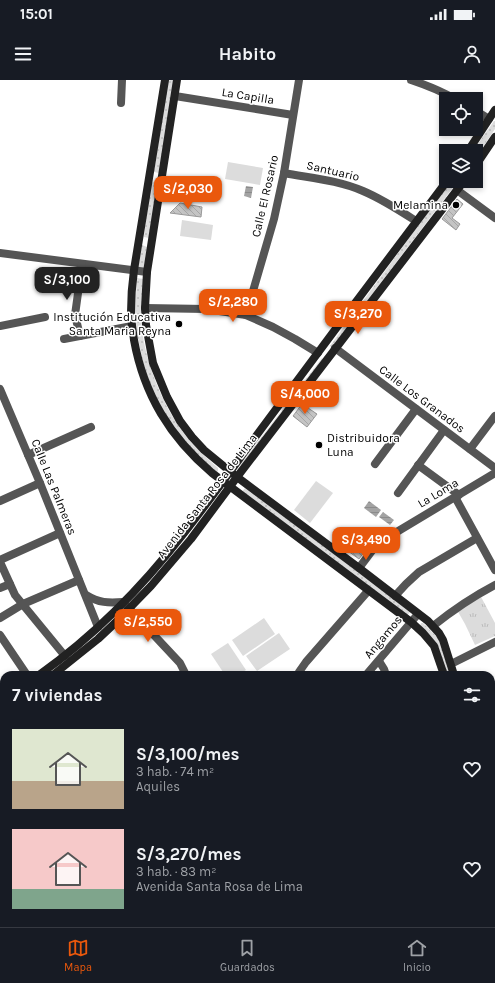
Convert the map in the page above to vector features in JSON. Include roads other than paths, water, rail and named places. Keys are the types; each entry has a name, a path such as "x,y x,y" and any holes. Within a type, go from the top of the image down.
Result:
{"main road":[{"path":"165,80 134,270 130,314 140,368 155,403 163,419 185,448 198,462 411,622 423,633 434,646 443,671"},
{"path":"177,80 147,272 145,308 146,325 153,363 167,397 180,421 204,450 237,477 396,596 433,626 443,640 453,671"},
{"path":"473,144 495,110"},
{"path":"483,156 493,143"},
{"path":"150,175 162,178"},
{"name":"Avenida Santa Rosa de Lima","path":"44,671 150,586 191,539 226,484 230,471 442,188"},
{"name":"Avenida Santa Rosa de Lima","path":"226,484 237,477 458,190"},
{"path":"139,240 152,241"},
{"path":"140,368 153,363"},
{"path":"155,403 167,397"},
{"name":"Avenida Santa Rosa de Lima","path":"58,671 98,639 126,605"}],"street":[{"path":"122,80 122,103"},
{"name":"Calle El Rosario","path":"246,315 274,218 284,173 299,80"},
{"path":"411,80 441,92"},
{"name":"La Capilla","path":"175,96 293,115"},
{"path":"483,115 489,119"},
{"name":"Santuario","path":"284,173 344,184 362,190 381,199 416,221"},
{"path":"458,190 495,218"},
{"path":"0,253 147,272"},
{"path":"80,336 75,315 82,264"},
{"path":"145,308 206,309 246,315 273,327 318,353"},
{"path":"0,326 45,317"},
{"path":"64,339 132,326"},
{"name":"Calle Los Granados","path":"335,348 495,468"},
{"name":"Calle Las Palmeras","path":"0,389 98,627"},
{"path":"375,464 416,409"},
{"path":"470,449 495,416"},
{"path":"28,455 91,427"},
{"path":"398,492 444,430"},
{"path":"418,464 457,496 477,538 495,570"},
{"name":"La Loma","path":"359,568 374,548 385,538 495,473"},
{"path":"0,501 40,483"},
{"path":"60,533 0,561 16,595 65,656"},
{"path":"396,596 419,572 477,538"},
{"path":"0,618 23,604 79,580"},
{"path":"0,588 10,584"},
{"path":"433,626 455,608 495,585"},
{"path":"301,671 306,662 368,591"},
{"path":"86,595 101,602 126,605 180,663 184,671"},
{"name":"Angamos","path":"370,671 418,614"},
{"path":"0,635 24,671"},
{"path":"451,664 495,642"},
{"path":"379,661 384,671"}],"place":[{"name":"Melamina","path":"456,205"},
{"name":"Institución Educativa Santa Maria Reyna","path":"179,324"},
{"name":"Distribuidora Luna","path":"319,445"}]}
